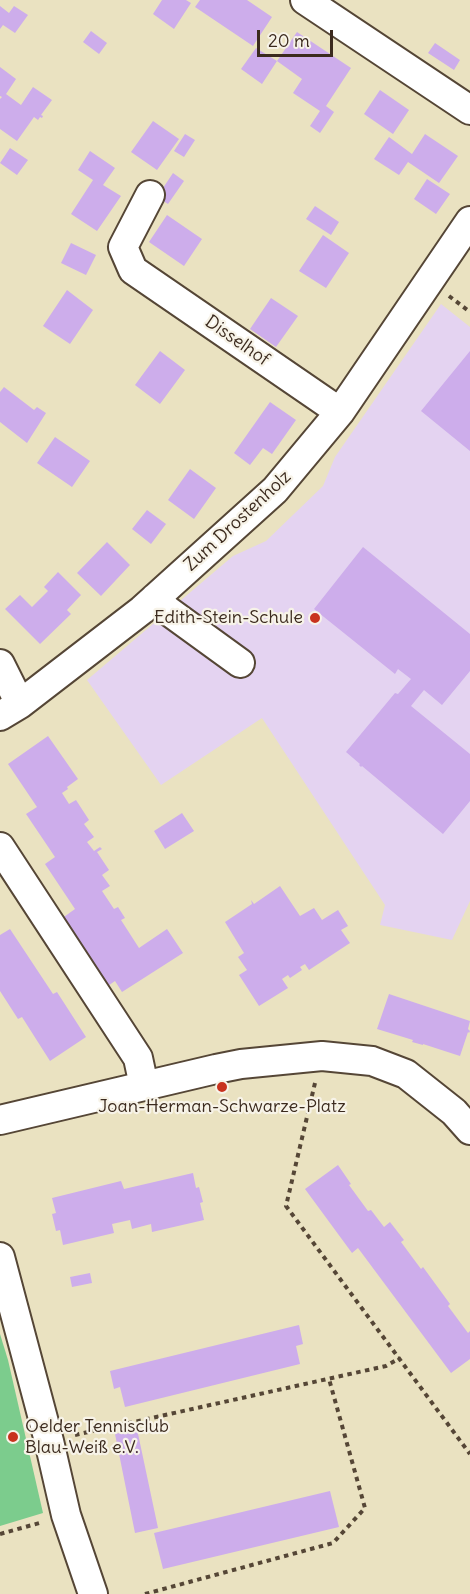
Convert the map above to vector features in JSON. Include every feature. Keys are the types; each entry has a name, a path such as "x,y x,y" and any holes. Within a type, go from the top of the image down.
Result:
{"street":[{"path":"304,0 470,110"},
{"name":"Disselhof","path":"150,195 123,247 134,270 340,412"},
{"name":"Zum Drostenholz","path":"10,710 142,610 275,490 340,412 470,221"},
{"path":"155,598 167,610 240,663"},
{"path":"0,664 10,710"},
{"path":"0,847 138,1058 144,1086"},
{"path":"0,1120 241,1064 322,1056 372,1061 406,1074 465,1112"},
{"path":"0,1257 49,1441 66,1515 93,1594"}],"path":[{"path":"322,1056 286,1206 470,1454"},
{"path":"49,1441 386,1366 400,1358"},
{"path":"145,1594 333,1543 365,1508 329,1379"},
{"path":"0,1534 66,1515"}],"shaded area":[{"name":"Edith-Stein-Schule","path":"441,304 470,327 470,901 452,940 380,925 385,905 262,718 161,785 87,680 233,556 266,541 323,486 335,457"}],"green space":[{"name":"Oelder Tennisclub Blau-Weiß e.V.","path":"0,1334 43,1513 0,1526"}],"building":[{"path":"162,0 186,0 191,3 174,29 153,14"},
{"path":"200,0 247,0 272,17 253,46 195,7"},
{"path":"0,6 9,13 14,6 28,15 15,33 3,25 0,29"},
{"path":"91,31 107,43 99,54 83,42"},
{"path":"297,32 351,68 326,106 334,112 320,133 310,126 320,111 293,93 302,79 277,61"},
{"path":"435,43 460,60 454,70 428,53"},
{"path":"256,48 277,61 262,84 241,69"},
{"path":"0,67 16,79 6,94 21,105 33,87 52,100 41,115 42,118 38,120 34,117 17,141 0,129 0,99 2,97 0,96"},
{"path":"380,90 409,110 393,134 364,114"},
{"path":"153,121 179,139 157,170 131,152"},
{"path":"185,134 195,140 184,157 174,151"},
{"path":"425,134 458,156 439,183 408,162 399,175 374,159 389,137 412,154"},
{"path":"10,148 28,160 17,175 0,163"},
{"path":"90,151 115,168 103,185 121,196 97,231 71,214 93,180 78,170"},
{"path":"173,173 184,181 168,204 157,197"},
{"path":"427,179 450,194 436,214 414,199"},
{"path":"315,206 339,222 331,235 306,219"},
{"path":"167,215 202,239 184,266 149,242"},
{"path":"323,235 349,253 326,288 299,271"},
{"path":"71,243 96,255 86,275 61,263"},
{"path":"67,290 93,310 70,344 43,326"},
{"path":"271,298 298,316 276,347 250,329"},
{"path":"160,351 185,370 160,404 135,385"},
{"path":"470,351 470,451 421,411"},
{"path":"4,387 34,410 37,407 46,413 27,443 0,422 0,392"},
{"path":"270,402 296,420 272,454 263,448 250,465 234,453"},
{"path":"55,437 90,461 72,487 37,463"},
{"path":"190,469 216,488 194,519 168,500"},
{"path":"147,510 166,524 151,544 132,529"},
{"path":"107,542 130,565 101,596 77,573"},
{"path":"363,547 470,634 470,671 442,705 424,690 411,706 470,754 470,801 443,834 346,752 395,693 398,694 411,679 398,669 395,674 314,609"},
{"path":"58,572 81,595 67,610 71,614 40,644 5,609 20,595 32,607 48,591 44,587"},
{"path":"48,736 78,779 62,793 69,804 76,800 89,820 84,824 94,837 87,842 94,851 100,847 102,849 97,852 109,870 102,875 110,886 102,891 114,909 118,907 125,918 121,920 139,948 167,929 183,953 122,992 115,981 105,988 61,919 75,909 45,864 55,857 26,814 37,807 8,764"},
{"path":"182,813 194,831 165,849 154,831"},
{"path":"280,886 300,916 314,908 322,920 338,910 348,926 341,930 350,943 309,970 305,964 300,967 302,970 290,978 288,975 282,979 288,988 259,1006 239,975 247,970 238,957 244,953 225,922 252,904 251,900 254,904"},
{"path":"10,929 53,994 57,992 86,1037 50,1061 22,1017 18,1019 0,991 0,935"},
{"path":"389,994 470,1021 468,1029 470,1031 460,1056 377,1029"},
{"path":"338,1165 368,1211 371,1210 384,1227 390,1222 404,1240 401,1242 421,1269 423,1267 468,1333 470,1331 470,1359 451,1373 358,1248 352,1253 305,1189"},
{"path":"193,1173 196,1188 199,1187 203,1202 200,1203 204,1220 152,1232 151,1224 132,1229 130,1220 112,1224 114,1233 63,1245 60,1230 56,1231 52,1214 56,1213 52,1198 121,1181 124,1189"},
{"path":"90,1273 92,1283 72,1287 70,1277"},
{"path":"299,1325 303,1344 296,1346 300,1364 125,1407 120,1387 114,1389 110,1371"},
{"path":"137,1429 158,1528 135,1533 115,1434"},
{"path":"330,1491 339,1527 163,1569 154,1533"}],"place":[{"name":"Edith-Stein-Schule","path":"315,618"},
{"name":"Joan-Herman-Schwarze-Platz","path":"222,1087"},
{"name":"Oelder Tennisclub Blau-Weiß e.V.","path":"13,1437"}]}
